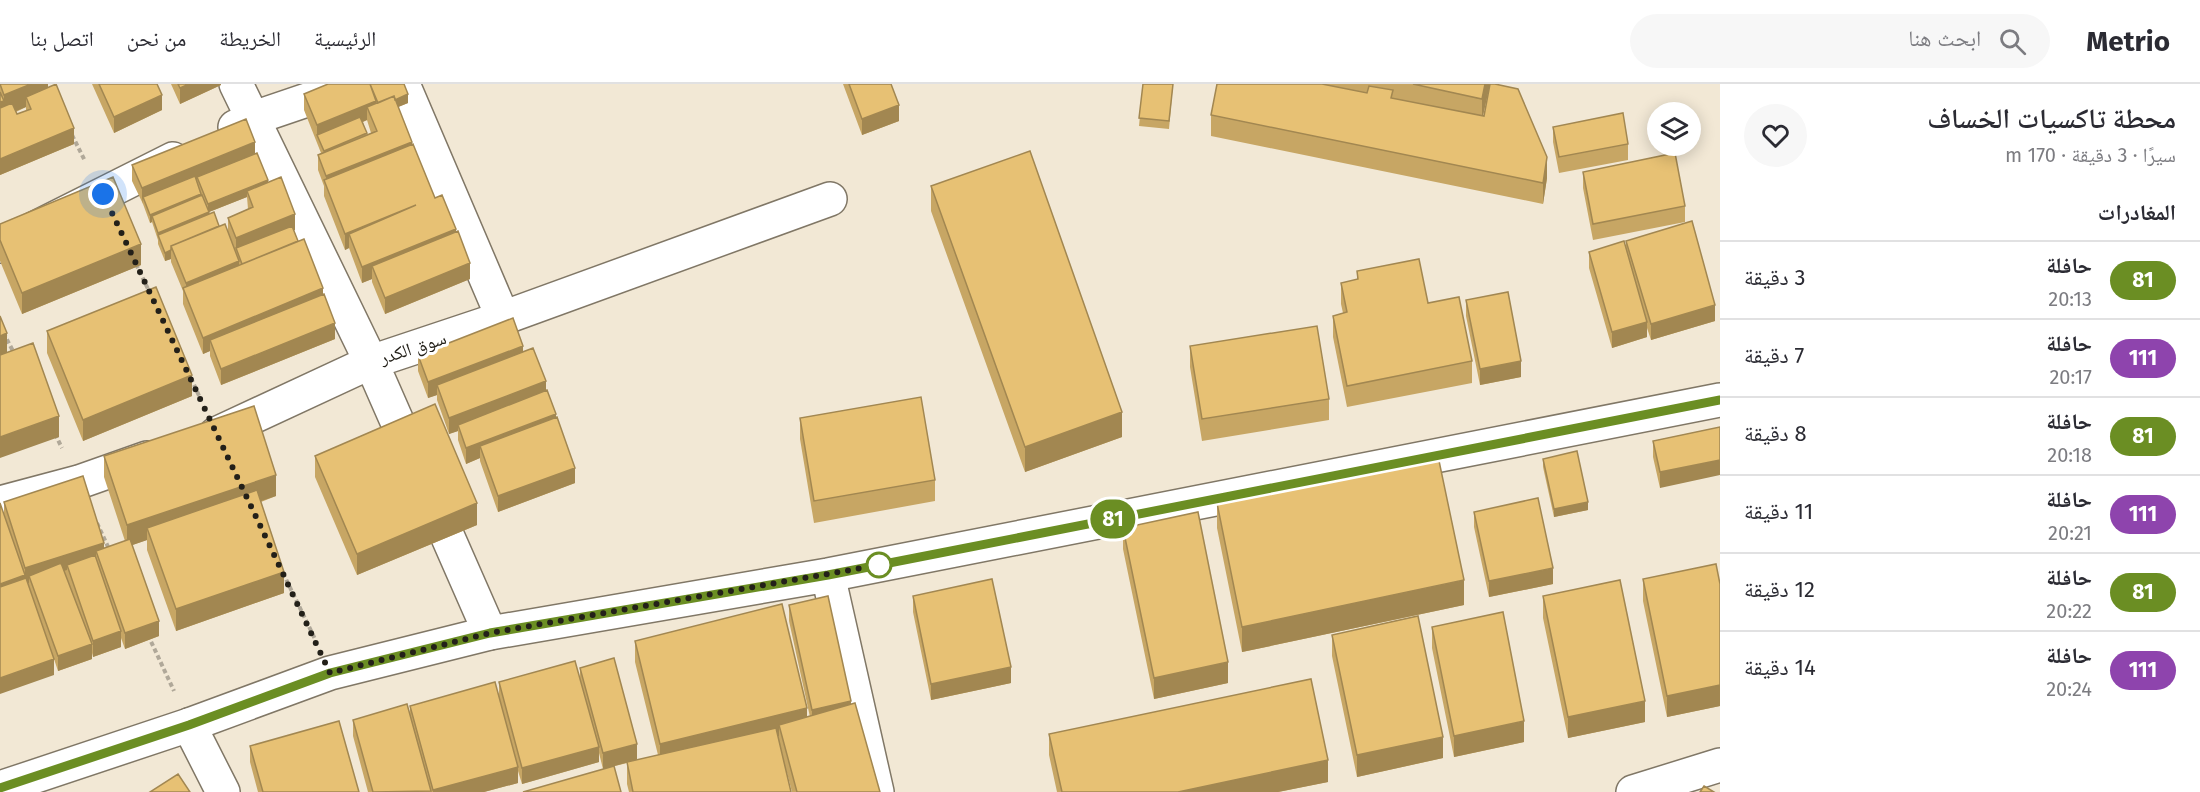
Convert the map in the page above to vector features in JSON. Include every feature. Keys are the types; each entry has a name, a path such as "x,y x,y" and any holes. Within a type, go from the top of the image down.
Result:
{"street":[{"path":"236,84 371,362 490,633"},
{"path":"0,246 254,118 354,84"},
{"path":"403,84 503,318"},
{"name":"سوق الكدر","path":"0,503 79,482 217,433 371,362 503,318 830,199"},
{"path":"0,788 189,725 330,673 490,633 828,575 1720,400"},
{"path":"828,575 877,792"},
{"path":"189,725 223,792"},
{"path":"1633,792 1720,765"}],"path":[{"path":"72,134 103,194"},
{"path":"133,256 153,298"},
{"path":"0,326 16,357"},
{"path":"188,371 217,433"},
{"path":"53,430 113,556"},
{"path":"281,569 330,673"},
{"path":"146,630 189,725"}],"building":[{"path":"0,84 31,84 4,95"},
{"path":"56,84 74,128 0,159 0,108 12,103 17,114 31,109 26,97"},
{"path":"99,84 157,84 162,95 114,117"},
{"path":"328,84 370,84 376,101 317,125 304,94"},
{"path":"370,84 404,84 408,94 395,100 394,96 378,103"},
{"path":"849,84 891,84 899,105 862,119"},
{"path":"1143,84 1173,84 1169,121 1139,118"},
{"path":"1217,84 1322,84 1367,93 1369,86 1393,90 1391,98 1484,116 1490,84 1518,89 1547,157 1543,183 1211,115"},
{"path":"1413,84 1485,84 1482,99"},
{"path":"394,96 412,142 326,176 318,155 377,131 367,107"},
{"path":"1623,113 1628,144 1559,157 1553,127"},
{"path":"360,117 367,133 324,151 317,135"},
{"path":"246,119 255,142 142,188 132,165"},
{"path":"413,144 435,198 442,195 456,229 362,267 349,234 416,205 345,234 324,180"},
{"path":"1030,151 1122,412 1025,447 931,186"},
{"path":"257,153 268,180 208,204 197,177"},
{"path":"1660,156 1676,156 1685,206 1593,224 1583,172"},
{"path":"195,176 201,194 150,215 143,197"},
{"path":"113,177 141,244 22,293 0,240 0,224"},
{"path":"281,177 295,214 236,238 228,218 253,207 247,191"},
{"path":"202,195 209,212 158,233 152,216"},
{"path":"214,212 219,226 171,246 171,250 165,253 158,235"},
{"path":"1692,221 1715,305 1651,324 1626,241"},
{"path":"225,224 239,261 186,283 171,246"},
{"path":"292,226 298,241 242,264 236,248"},
{"path":"458,231 470,263 385,298 372,266"},
{"path":"304,239 323,288 203,338 183,288"},
{"path":"1624,241 1647,322 1612,332 1589,252"},
{"path":"1419,259 1428,303 1459,297 1472,361 1347,386 1333,316 1347,312 1341,283 1358,279 1357,271"},
{"path":"156,287 192,375 83,420 47,331"},
{"path":"1508,292 1521,361 1480,369 1466,300"},
{"path":"324,294 335,323 221,369 210,340"},
{"path":"0,316 7,333 0,336"},
{"path":"513,318 523,346 428,382 418,355"},
{"path":"1317,326 1329,399 1202,419 1190,346"},
{"path":"33,343 59,416 0,437 0,355"},
{"path":"533,348 546,381 449,418 437,385"},
{"path":"547,390 556,414 466,448 458,425"},
{"path":"921,397 935,480 814,501 800,418"},
{"path":"435,404 477,503 357,554 315,456"},
{"path":"254,406 276,475 127,525 104,456"},
{"path":"557,417 575,468 498,496 480,446"},
{"path":"1720,427 1720,460 1660,472 1653,441"},
{"path":"1577,451 1588,502 1554,509 1543,459"},
{"path":"1438,456 1464,580 1242,627 1217,503"},
{"path":"83,476 104,543 25,568 4,502"},
{"path":"257,490 284,572 176,609 147,528"},
{"path":"1538,498 1553,568 1489,581 1474,512"},
{"path":"0,503 25,575 0,584"},
{"path":"1198,512 1228,662 1154,678 1123,528"},
{"path":"130,539 159,621 125,633 96,551"},
{"path":"95,555 121,631 93,641 67,565"},
{"path":"61,563 92,644 58,656 29,576"},
{"path":"1716,564 1720,584 1720,685 1667,696 1643,579"},
{"path":"26,578 54,659 0,678 0,587"},
{"path":"992,579 1011,667 931,684 913,596"},
{"path":"1620,580 1645,701 1568,717 1543,596"},
{"path":"828,596 851,701 812,710 789,605"},
{"path":"782,604 807,708 660,744 635,641"},
{"path":"1503,612 1524,721 1454,736 1432,627"},
{"path":"1418,616 1443,737 1357,755 1332,635"},
{"path":"614,658 637,744 603,753 580,668"},
{"path":"575,661 599,747 522,768 499,682"},
{"path":"1311,679 1328,760 1178,792 1062,792 1049,734"},
{"path":"495,682 518,767 433,790 410,706"},
{"path":"855,703 880,792 797,792 779,725"},
{"path":"407,704 431,791 373,792 353,720"},
{"path":"339,721 359,792 263,792 250,746"},
{"path":"776,728 791,792 633,792 627,762"},
{"path":"614,766 621,792 523,792"},
{"path":"178,774 190,792 150,792"},
{"path":"1704,786 1714,792 1700,792"}],"bus line":[{"name":"81","path":"0,788 189,725 330,673 490,633 828,575 1720,400"}],"route":[{"path":"103,194 330,673 490,633 879,565"}]}
